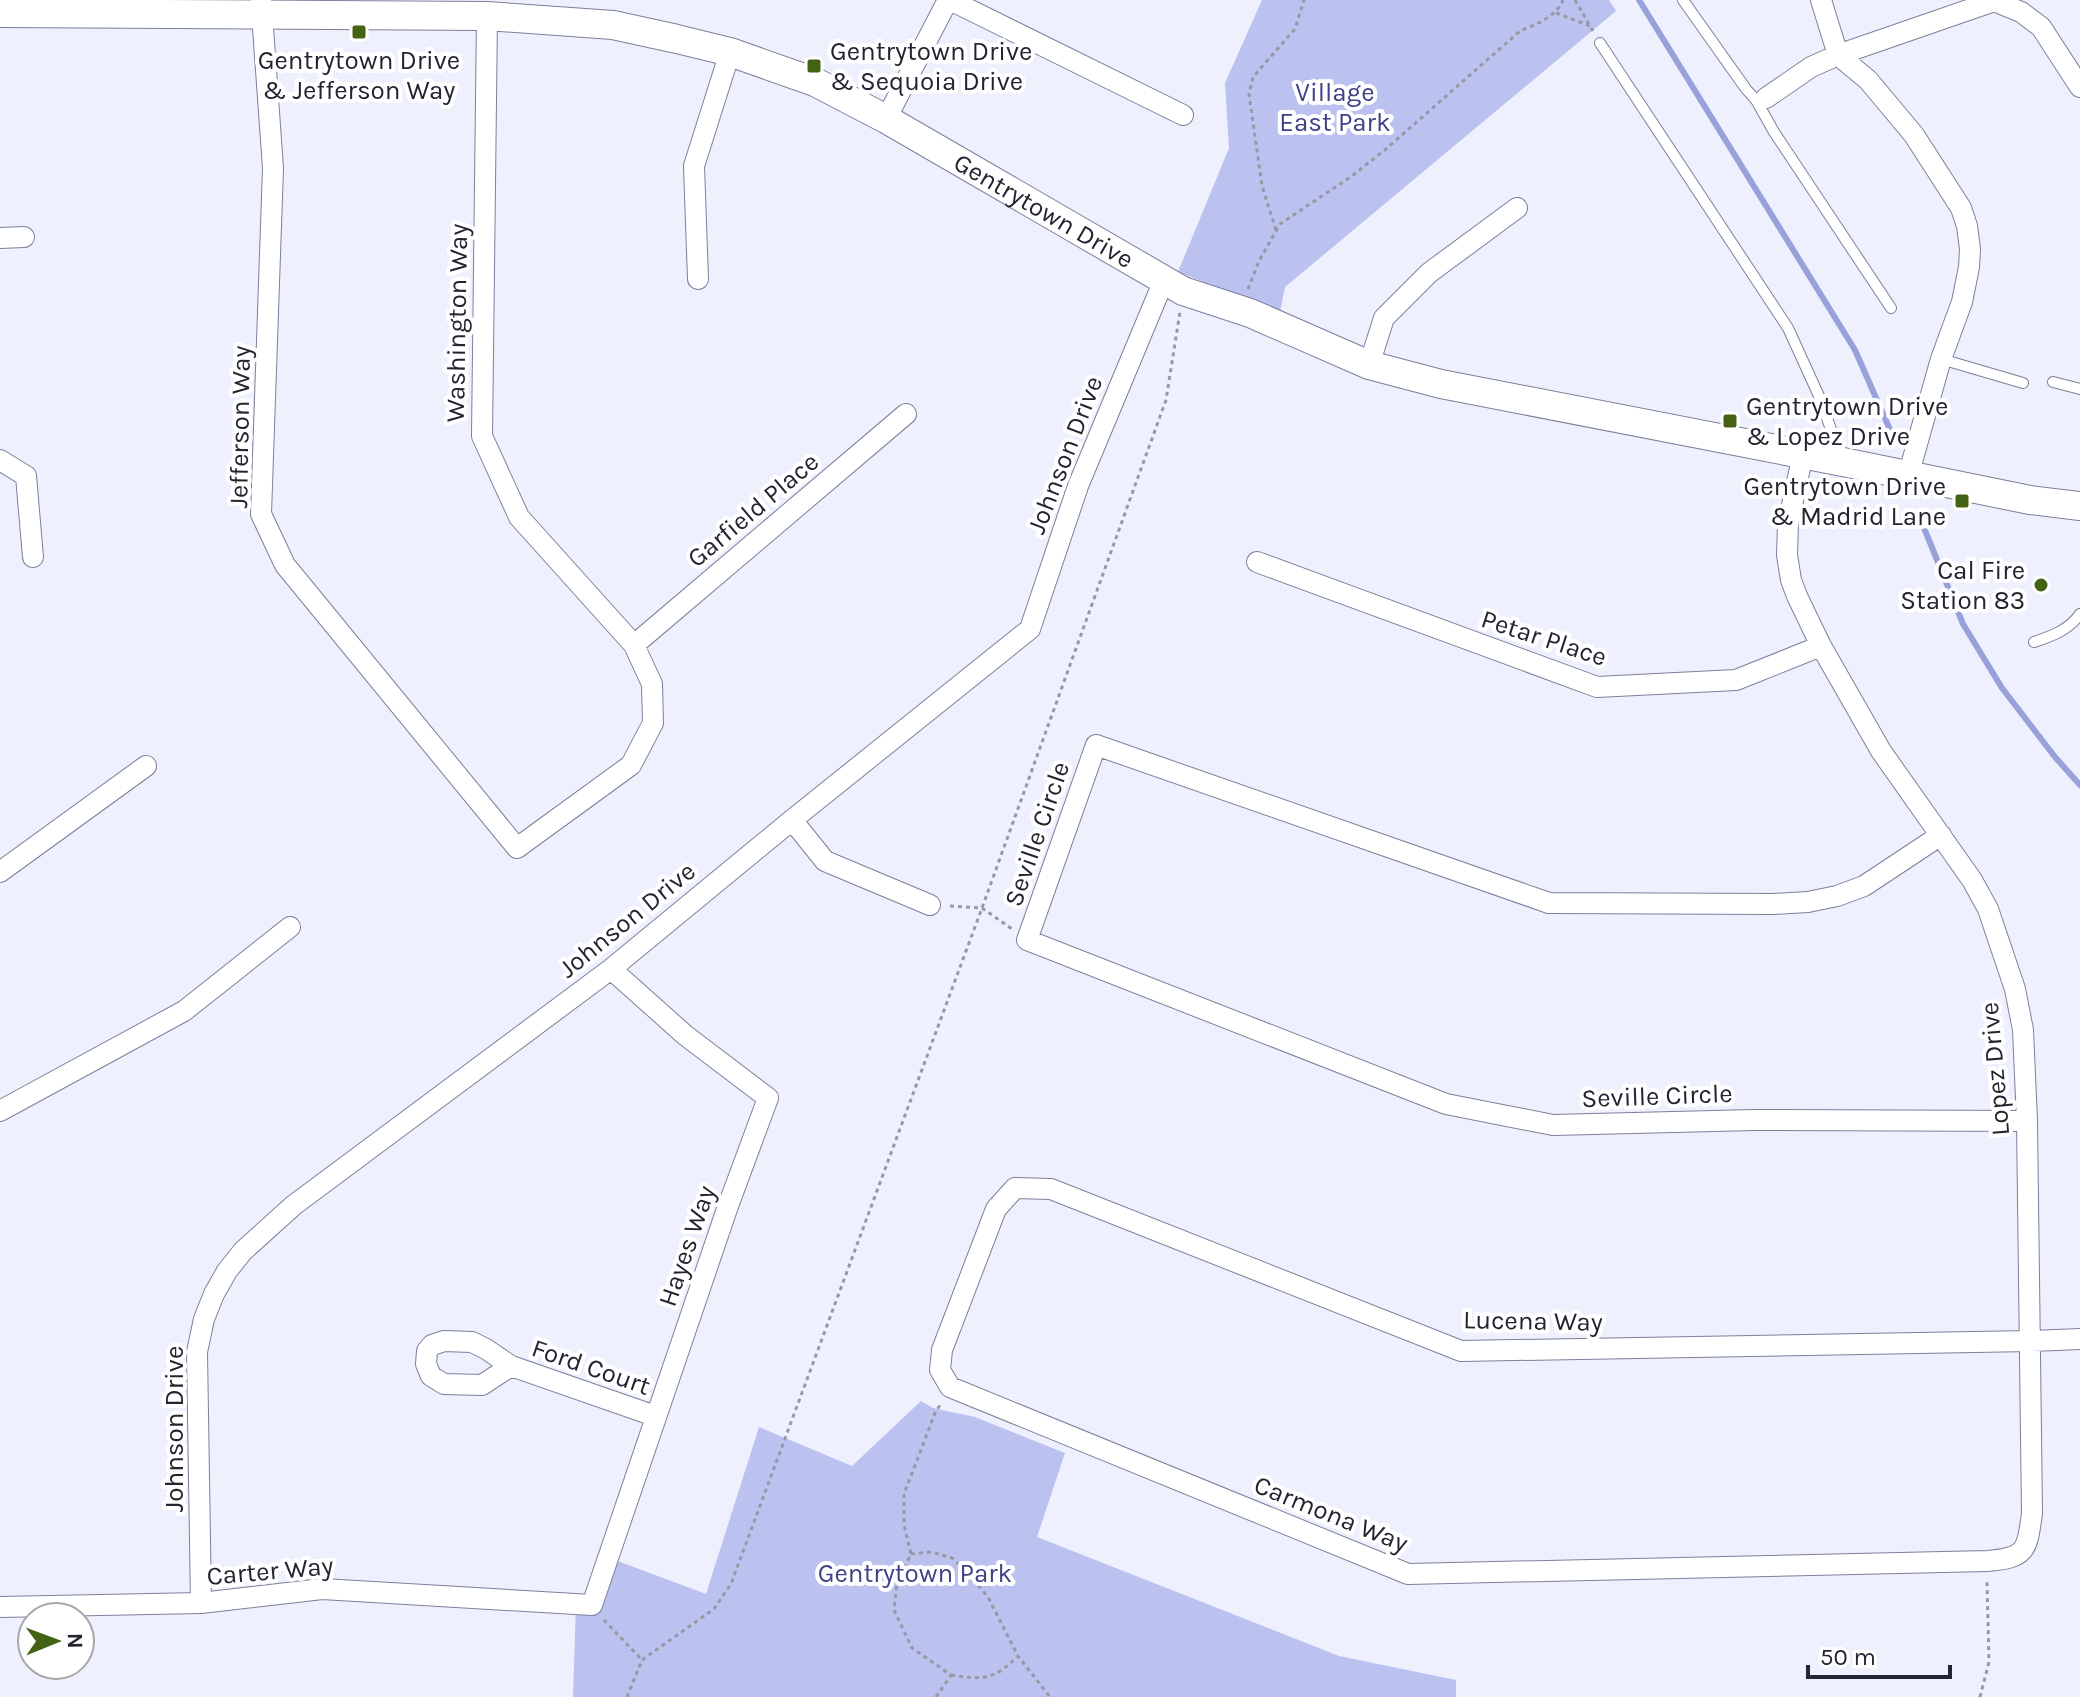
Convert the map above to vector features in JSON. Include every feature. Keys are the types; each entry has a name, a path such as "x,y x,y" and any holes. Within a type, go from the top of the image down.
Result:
{"street":[{"path":"886,119 949,0 1183,115"},
{"path":"1821,0 1838,55 1868,80 1892,108 1940,173 1961,208 1967,226 1969,267 1962,302 1941,359 1908,476"},
{"path":"1761,99 1811,67 1838,55 1994,1 2021,12 2041,27 2080,87"},
{"name":"Gentrytown Drive","path":"0,13 262,8 487,16 613,25 730,52 815,82 886,119 1173,286 1240,310 1369,365 1441,384 2030,500 2080,506"},
{"name":"Jefferson Way","path":"262,8 273,168 261,514 285,565 517,848"},
{"name":"Washington Way","path":"487,16 482,436 519,517 634,645 652,684 653,723 631,765 517,848"},
{"path":"698,279 694,166 730,52"},
{"path":"1369,365 1384,318 1429,273 1517,208"},
{"path":"0,238 24,237"},
{"name":"Johnson Drive","path":"201,1603 197,1352 204,1319 227,1271 243,1251 294,1205 611,969 1030,629 1078,486 1173,286"},
{"name":"Garfield Place","path":"634,645 906,414"},
{"name":"Lopez Drive","path":"1803,454 1788,524 1787,555 1791,580 1821,646 1881,751 1972,880 1988,909 2015,989 2023,1030 2027,1121 2032,1513 2025,1548"},
{"path":"0,460 26,476 33,557"},
{"name":"Petar Place","path":"1257,562 1597,687 1736,680 1821,646"},
{"name":"Seville Circle","path":"1941,835 1864,886 1808,902 1549,903 1096,745 1027,940 1446,1104 1553,1125 1754,1120 2027,1121"},
{"path":"0,872 146,766"},
{"path":"792,820 825,861 930,905"},
{"path":"0,1111 184,1011 290,927"},
{"name":"Hayes Way","path":"592,1605 655,1416 768,1098 685,1035 611,969"},
{"name":"Lucena Way","path":"950,1387 940,1370 942,1350 996,1209 1015,1188 1051,1189 1461,1351 2080,1339"},
{"name":"Ford Court","path":"511,1366 655,1416"},
{"name":"Carmona Way","path":"950,1387 1408,1574 1987,1561 2016,1557 2025,1548"},
{"name":"Carter Way","path":"0,1607 201,1603 322,1589 592,1605"}],"lane":[{"path":"1683,0 1715,47 1761,99 1774,132 1891,308"},
{"path":"1600,43 1788,328 1819,396 1843,462"},
{"path":"1941,359 2023,383"},
{"path":"2053,382 2080,389"},
{"path":"2034,642 2062,631 2080,614"}],"path":[{"path":"1276,230 1262,186 1249,94 1253,77 1295,29 1304,0"},
{"path":"1240,310 1259,261 1280,224 1352,176 1520,31 1559,10 1563,0"},
{"path":"1575,0 1600,43"},
{"path":"1555,13 1590,26"},
{"path":"627,1697 642,1660 714,1609 731,1584 982,908 1166,400 1173,286"},
{"path":"930,905 982,908 1027,940"},
{"path":"950,1387 935,1413 904,1494 904,1525 911,1554 897,1583 894,1610 912,1648 951,1675 987,1677 1002,1672 1018,1656"},
{"path":"911,1554 932,1552 952,1558 964,1569 988,1597 1018,1656 1050,1697"},
{"path":"1980,1697 1989,1662 1987,1561"},
{"path":"592,1605 642,1660"},
{"path":"936,1697 951,1675"}],"green space":[{"name":"Village East Park","path":"1262,0 1609,0 1616,11 1285,287 1280,312 1178,272 1229,148 1225,83"},
{"name":"Gentrytown Park","path":"921,1401 933,1408 975,1417 1065,1453 1037,1537 1339,1656 1456,1680 1456,1697 573,1697 576,1604 592,1605 607,1557 706,1594 759,1427 852,1466"}],"waterway":[{"path":"1639,0 1855,350 1895,441"},
{"path":"1918,513 1963,624 2002,688 2080,785"}],"place":[{"name":"Gentrytown Drive & Jefferson Way","path":"359,32"},
{"name":"Gentrytown Drive & Sequoia Drive","path":"814,66"},
{"name":"Gentrytown Drive & Lopez Drive","path":"1730,421"},
{"name":"Gentrytown Drive & Madrid Lane","path":"1962,501"},
{"name":"Cal Fire Station 83","path":"2041,585"}]}
